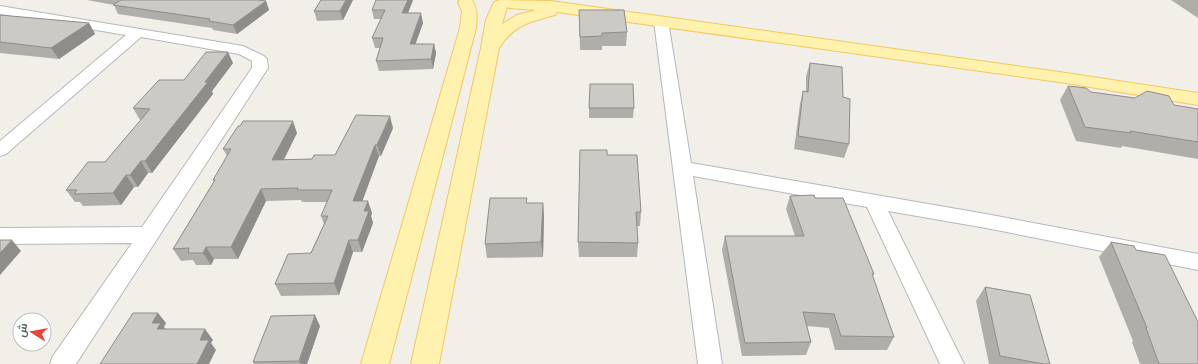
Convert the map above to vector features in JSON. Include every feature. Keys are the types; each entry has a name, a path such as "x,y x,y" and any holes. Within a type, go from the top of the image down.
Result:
{"main road":[{"path":"465,1 481,6 508,3 586,5 705,17 1198,84"},
{"path":"375,364 468,28 470,11 465,1"},
{"path":"425,364 490,48 494,20 508,3"},
{"path":"490,48 503,30 515,21 541,13 586,5 661,22 1020,72 1198,99"}],"street":[{"path":"0,10 136,34 242,50 259,59 260,64 260,68 62,364"},
{"path":"661,22 710,364"},
{"path":"0,150 136,34"},
{"path":"682,168 1060,235 1198,262"},
{"path":"874,202 952,364"},
{"path":"0,236 147,235"}],"building":[{"path":"121,0 266,1 233,25 209,21 210,19 113,5"},
{"path":"321,0 346,0 340,11 314,11"},
{"path":"376,0 408,0 402,13 421,13 410,44 434,44 431,59 376,61 383,38 372,38 385,10 372,10"},
{"path":"579,10 624,10 627,32 602,33 602,36 580,37"},
{"path":"0,15 89,23 51,48 0,42"},
{"path":"206,52 228,52 205,82 208,82 145,161 141,161 130,175 126,175 113,193 74,194 77,190 66,190 88,162 105,162 150,109 133,108 159,80 184,80"},
{"path":"810,63 842,67 843,97 850,99 849,144 798,136 803,91 808,92"},
{"path":"590,84 633,84 634,108 589,108"},
{"path":"1068,86 1086,88 1091,92 1135,98 1147,91 1169,96 1174,105 1198,109 1198,142 1130,131 1131,133 1085,127"},
{"path":"356,115 390,116 377,145 375,145 353,201 368,201 364,211 369,211 358,240 349,240 334,283 275,284 288,254 311,253 328,216 321,216 332,190 297,190 298,188 261,189 231,247 206,247 203,253 188,253 189,248 173,249 215,180 213,180 231,149 223,149 243,121 293,121 272,160 312,159 314,155 335,155"},
{"path":"580,150 607,150 607,155 637,155 641,212 636,212 638,243 578,242"},
{"path":"814,195 815,198 843,198 874,274 872,274 894,337 841,336 834,314 803,312 811,342 745,343 725,236 804,236 790,196"},
{"path":"490,198 527,198 526,203 543,203 541,242 485,244"},
{"path":"0,240 12,240 0,253"},
{"path":"1111,242 1134,246 1136,250 1165,255 1198,322 1198,364 1159,364 1147,328"},
{"path":"985,287 1030,295 1050,364 1000,356"},
{"path":"133,313 158,313 152,323 161,323 157,329 205,329 200,340 209,340 197,364 100,364"},
{"path":"315,315 299,361 253,362 271,316"}]}
